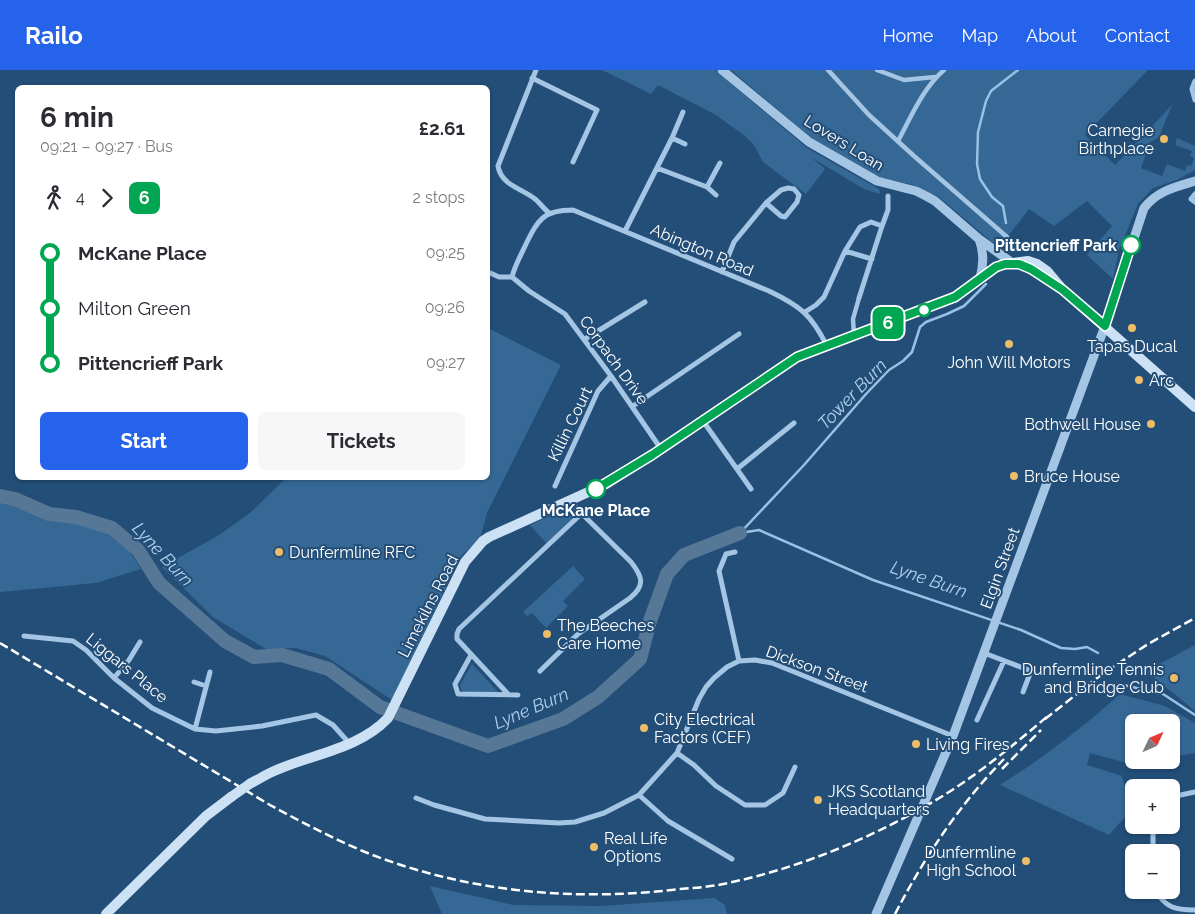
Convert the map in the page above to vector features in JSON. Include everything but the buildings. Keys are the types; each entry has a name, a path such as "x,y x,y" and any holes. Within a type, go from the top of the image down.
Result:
{"main road":[{"path":"1008,263 1028,262 1037,264 1047,271 1063,290 1195,407"},
{"name":"Limekilns Road","path":"106,914 206,816 251,783 272,772 350,744 379,728 394,708 465,562 483,540 606,484 797,357 955,297 996,267 1008,263"}],"street":[{"path":"512,277 538,221 549,213 535,199 502,178 498,166 536,70"},
{"name":"Lovers Loan","path":"722,70 809,142 882,183 916,191 931,198 1008,263"},
{"path":"828,70 869,115 1007,237"},
{"path":"877,70 904,80 935,78"},
{"path":"898,142 917,106 935,78 944,70"},
{"path":"532,78 597,110 573,162"},
{"path":"1195,81 1192,89 1195,100"},
{"path":"625,231 672,138 683,112"},
{"path":"672,138 685,144"},
{"path":"707,187 720,163"},
{"path":"657,168 707,187 716,196"},
{"name":"Elgin Street","path":"876,914 954,736 1105,326 1144,208 1163,191 1195,181"},
{"path":"722,272 734,242 766,203 781,190 788,188 794,189 798,195 797,202 785,217 781,216 766,203"},
{"path":"1195,194 1191,198 1195,202"},
{"path":"854,336 853,319 858,298 888,210 888,196"},
{"name":"Abington Road","path":"549,213 560,210 573,210 790,301 805,312 818,328 827,346"},
{"path":"805,312 824,297 845,251 860,227 871,222 882,226"},
{"path":"979,239 983,248 984,258 980,278"},
{"path":"845,251 872,259"},
{"name":"Corpach Drive","path":"490,273 499,277 512,277 529,291 565,314 633,406 661,449"},
{"path":"585,339 645,302"},
{"path":"633,406 739,334"},
{"name":"Killin Court","path":"555,486 598,391 611,376"},
{"path":"703,421 751,489"},
{"path":"737,469 794,423"},
{"path":"540,671 578,634 638,592 641,585 638,571 631,562 570,502"},
{"path":"508,694 457,639 459,628 581,514"},
{"path":"734,552 726,554 719,571 739,661"},
{"name":"Liggars Place","path":"24,636 73,640 86,650 114,678 152,708 195,729 216,731 262,726 316,715 332,724 350,744"},
{"path":"114,678 129,660 140,642"},
{"path":"984,653 1031,671 1023,692"},
{"path":"471,655 455,684 458,694 518,695"},
{"name":"Dickson Street","path":"416,798 485,819 559,823 576,822 604,813 639,794 677,753 699,699 706,687 727,667 739,661 755,660 772,663 954,736"},
{"path":"977,720 1004,661"},
{"path":"195,729 210,672"},
{"path":"194,682 206,686"},
{"path":"677,753 694,765 716,786 745,805 765,805 783,793 795,767"},
{"path":"1180,795 1195,792"},
{"path":"639,794 668,821 732,859"},
{"path":"1163,899 1170,907 1178,910 1195,910"}],"shaded area":[{"path":"602,70 715,70 807,148 879,189 880,194 864,189 812,158 825,169 806,194 763,162 754,145 745,136 716,115 658,85 651,94"},
{"name":"Pittencrieff Park","path":"731,70 1148,70 1085,135 1115,165 1172,105 1159,137 1150,142 1141,168 1162,176 1167,164 1185,171 1187,165 1191,166 1194,158 1190,156 1192,151 1175,145 1177,138 1195,146 1195,170 1177,180 1153,188 1138,204 1119,250 1113,279 1087,255 1112,226 1087,201 1054,226 1029,209 999,248 939,197 910,184 882,179 813,140"},
{"path":"490,329 561,365 487,513 480,539 461,556 392,700 325,656 296,648 266,649 213,617 162,567 219,535 250,513 284,480 490,480"},
{"path":"0,498 48,516 82,521 107,533 128,549 141,569 96,583 0,592"},
{"path":"567,508 574,517 547,544 530,525"},
{"path":"573,566 585,579 563,601 568,606 546,628 532,613 527,616 523,612"},
{"name":"Dunfermline Tennis and Bridge Club","path":"1195,645 1195,711 1146,671"},
{"path":"472,664 498,692 462,692 460,685"},
{"path":"1120,694 1165,706 1179,714 1125,714 1125,762 1090,753 1087,765 1122,776 1125,787 1125,817 1109,835 1000,785 1032,764 1091,719"},
{"path":"1180,714 1195,723 1195,753 1180,756"},
{"path":"430,886 513,905 601,906 714,898 725,905 727,914 442,914"}],"waterway":[{"name":"Tower Burn","path":"1006,223 1003,206 992,197 980,179 977,164 978,132 986,101 991,91 1018,70"},
{"name":"Tower Burn","path":"741,532 804,465 866,394 889,370 903,361 912,352 920,327 926,322 964,306 986,284"},
{"name":"Lyne Burn","path":"0,496 15,499 49,514 76,517 112,528 138,550 159,583 225,641 254,657 282,655 329,669 380,707 488,746 563,719 598,697 640,659 650,621 667,574 684,555 740,533"},
{"name":"Lyne Burn","path":"740,533 759,530 873,580 1021,630 1061,648 1075,649 1087,647 1098,653"},
{"name":"Lyne Burn","path":"1119,684 1163,694 1195,715"}],"railway":[{"path":"1045,719 1101,675 1148,644 1195,618"},
{"path":"0,643 270,805 353,847 403,866 481,885 560,894 640,893 718,885 776,871 833,851 888,826 941,797 983,768 1049,715"},
{"path":"1002,769 1041,730"},
{"path":"895,914 930,852 957,813 1004,759"}],"bus line":[{"name":"6","path":"596,489 652,455 797,357 955,297 996,267 1005,264 1012,262 1031,269 1063,290 1105,326 1131,245"}],"place":[{"name":"Carnegie Birthplace","path":"1164,139"},
{"name":"Pittencrieff Park","path":"1131,245"},
{"name":"Tapas Ducal","path":"1132,328"},
{"name":"John Will Motors","path":"1009,344"},
{"name":"Arc","path":"1139,380"},
{"name":"Bothwell House","path":"1151,424"},
{"name":"Bruce House","path":"1014,476"},
{"name":"McKane Place","path":"596,489"},
{"name":"Dunfermline RFC","path":"279,552"},
{"name":"The Beeches Care Home","path":"547,634"},
{"name":"Dunfermline Tennis and Bridge Club","path":"1174,678"},
{"name":"City Electrical Factors (CEF)","path":"644,728"},
{"name":"Living Fires","path":"916,744"},
{"name":"JKS Scotland Headquarters","path":"818,800"},
{"name":"Real Life Options","path":"594,847"},
{"name":"Dunfermline High School","path":"1026,861"}]}
